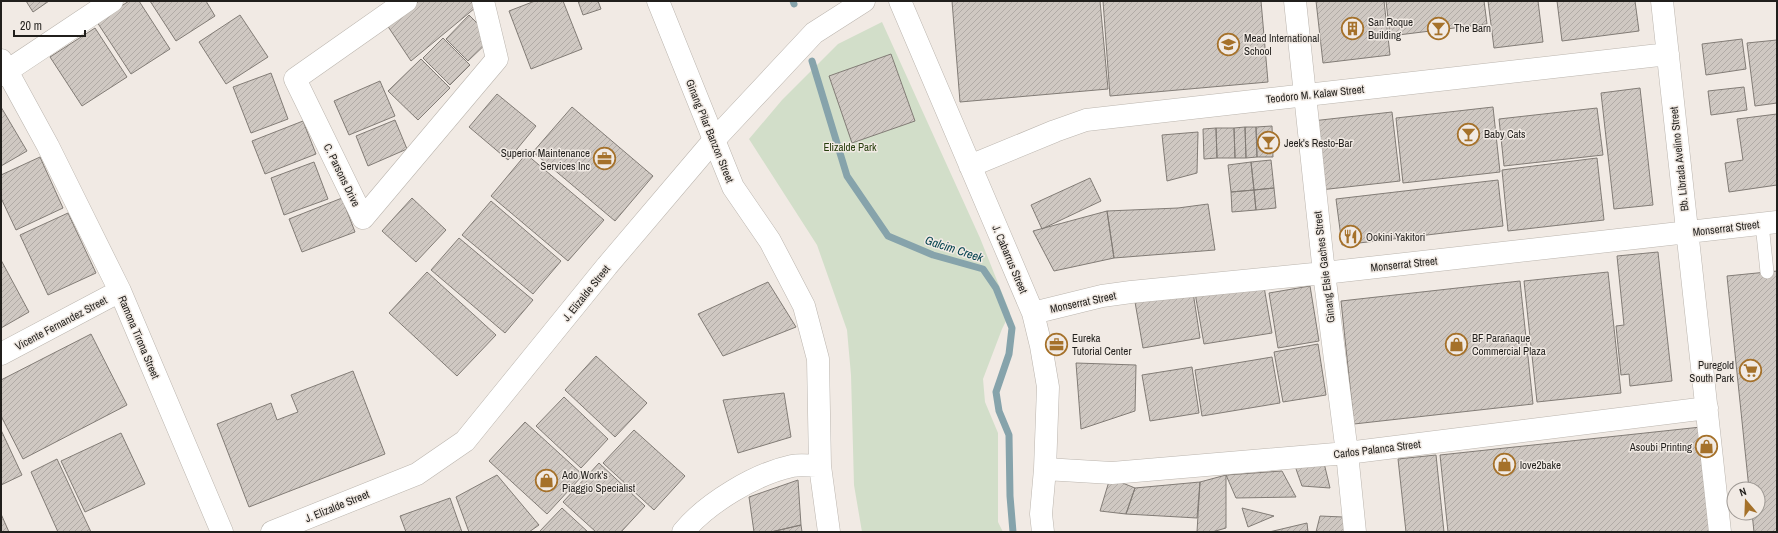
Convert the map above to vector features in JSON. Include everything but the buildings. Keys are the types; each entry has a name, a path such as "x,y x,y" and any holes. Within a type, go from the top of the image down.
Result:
{"street":[{"path":"3,69 112,1"},
{"name":"C. Parsons Drive","path":"406,1 295,79 363,218 497,59 483,1"},
{"name":"Ginang Pilar Banzon Street","path":"658,1 732,187 770,241 804,306 818,359 820,466 829,532"},
{"name":"J. Elizalde Street","path":"272,532 417,474 465,442 607,266 714,140 814,33 864,1"},
{"name":"J. Cabarrus Street","path":"900,1 1033,313 1041,346 1048,387 1045,469 1041,514 1043,532"},
{"name":"Ginang Elsie Gaches Street","path":"1295,1 1324,273 1356,532"},
{"name":"Bb. Librada Avelino Street","path":"1662,1 1720,532"},
{"name":"Teodoro M. Kalaw Street","path":"970,166 1055,131 1086,120 1668,54"},
{"name":"Ramona Tirona Street","path":"3,69 48,146 120,291 222,532"},
{"name":"Monserrat Street","path":"1033,313 1102,296 1324,273 1769,223"},
{"name":"Vicente Fernandez Street","path":"1,354 120,291"},
{"name":"Carlos Palanca Street","path":"1045,469 1112,472 1347,453 1707,408"},
{"path":"683,532 694,518 751,480 793,466 820,466"}],"lane":[{"path":"1767,272 1769,223"}],"green space":[{"name":"Elizalde Park","path":"882,22 980,238 1010,313 1002,329 983,379 985,402 998,433 998,522 1003,532 862,532 854,485 851,375 847,330 817,245 749,139 782,100 838,44"}],"waterway":[{"name":"Galcim Creek","path":"812,61 847,176 888,236 933,255 983,269 996,288 1012,328 1009,354 996,392 999,411 1009,435 1010,496 1013,532"}],"place":[{"name":"San Roque Building","path":"1353,28"},
{"name":"The Barn","path":"1439,28"},
{"name":"Mead International School","path":"1229,44"},
{"name":"Baby Cats","path":"1469,134"},
{"name":"Jeek's Resto-Bar","path":"1269,143"},
{"name":"Superior Maintenance Services Inc","path":"605,159"},
{"name":"Ookini Yakitori","path":"1351,237"},
{"name":"Eureka Tutorial Center","path":"1056,344"},
{"name":"BF Parañaque Commercial Plaza","path":"1457,344"},
{"name":"Puregold South Park","path":"1750,371"},
{"name":"Asoubi Printing","path":"1707,447"},
{"name":"love2bake","path":"1505,465"},
{"name":"Ado Work's Piaggio Specialist","path":"546,481"}]}
